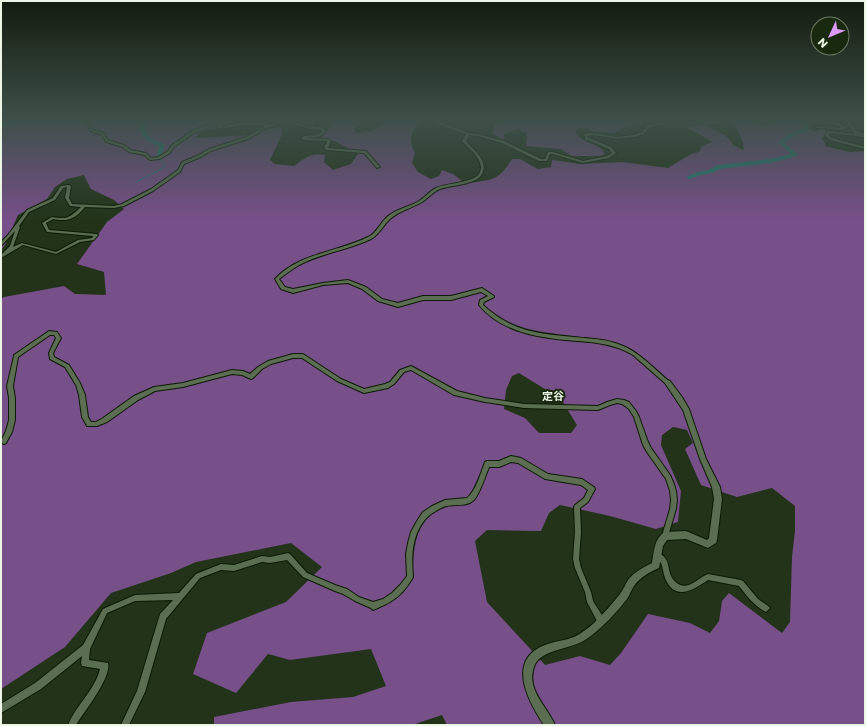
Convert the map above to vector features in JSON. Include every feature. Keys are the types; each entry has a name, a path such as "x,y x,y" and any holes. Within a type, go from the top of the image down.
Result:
{"street":[{"path":"144,154 150,159 156,159 166,154"},
{"path":"1,244 28,211 54,199 60,188 64,186 69,186 67,198 71,205 83,207 114,207 123,205 152,190 179,171 183,163 204,154"},
{"path":"367,154 378,167"},
{"path":"478,154 481,159 481,172 479,176 470,181 437,189 431,192 420,202 398,212 388,219 372,236 295,266 277,279 280,286 293,291 323,284 348,281 364,288 380,300 398,306 423,298 451,298 482,290 492,296 482,301 480,306 500,322 529,333 576,340 596,340 622,347 640,358 668,383 686,409 703,459 716,487 718,499 713,540 708,544 686,535 665,536"},
{"path":"527,154 540,160 546,160 549,154"},
{"path":"555,154 585,162 611,156 613,154"},
{"path":"2,255 22,244 56,253 79,241 93,239 96,235 48,231 44,223 52,218 62,221 68,219 83,207"},
{"path":"2,255 12,246 18,228 17,226"},
{"path":"4,441 10,432 12,420 12,398 10,386 16,356 49,333 55,333 59,338 51,355 52,358 67,366 75,378 82,395 87,421 93,425 105,420 136,398 154,389 183,385 232,372 243,373 251,377 260,368 270,362 293,356 303,356 338,380 364,391 386,386 392,383 402,371 411,368 456,393 512,405 598,408 610,402 620,401 627,404 633,411 646,444 668,475 672,486 674,500 665,536 659,544 656,565 632,581 623,597 582,638 538,652 530,663 527,674 529,686 536,704 550,725"},
{"path":"125,725 141,692 163,617 198,576 220,567 234,568 262,559 270,560 288,556 305,575 345,591 373,606 388,601 399,592 410,576 410,547 416,526 424,516 434,508 446,503 464,501 472,497 487,464 499,464 511,459 519,460 547,477 582,482 592,490 586,500 577,507 578,532 576,559 590,602 601,620"},
{"path":"658,556 666,565 666,572 670,582 677,588 688,588 708,576 741,583 756,601 766,608"},
{"path":"72,725 104,677 105,666 85,663 86,648 105,611 135,598 181,596"},
{"path":"1,709 38,686 86,648"}],"shaded area":[{"path":"1,154 273,154 270,160 275,164 294,166 305,158 320,154 325,155 324,162 333,170 351,164 358,154 415,154 412,163 418,172 431,179 439,176 442,170 453,174 466,184 493,179 507,167 512,159 520,159 538,169 551,167 552,160 580,164 622,162 668,168 691,154 865,154 865,725 447,725 442,715 412,725 214,725 214,717 291,702 353,697 386,686 371,649 290,660 268,654 236,693 193,674 207,633 286,602 322,567 291,543 196,562 171,573 111,593 65,647 1,689 1,299 4,297 64,286 75,294 106,295 104,272 77,264 107,222 124,209 114,200 91,189 84,175 67,179 55,187 47,199 18,215 5,245 1,250","holes":["519,373 561,399 577,425 571,433 539,433 525,418 504,409 506,390 512,376","673,427 687,430 693,443 685,449 701,485 737,497 772,488 795,506 790,622 782,633 729,593 722,601 719,621 710,633 690,623 648,614 621,653 610,665 580,656 545,665 487,602 475,541 487,530 541,531 549,513 560,505 610,516 656,529 678,522 681,491 661,445 662,435"]},
{"path":"568,154 605,154 599,156 572,156"}],"waterway":[{"path":"689,177 700,173 710,172 718,167 770,161 795,155 794,154"},
{"path":"136,182 163,168 165,165 160,157"}],"district":[{"name":"定谷","path":"553,396"}]}
